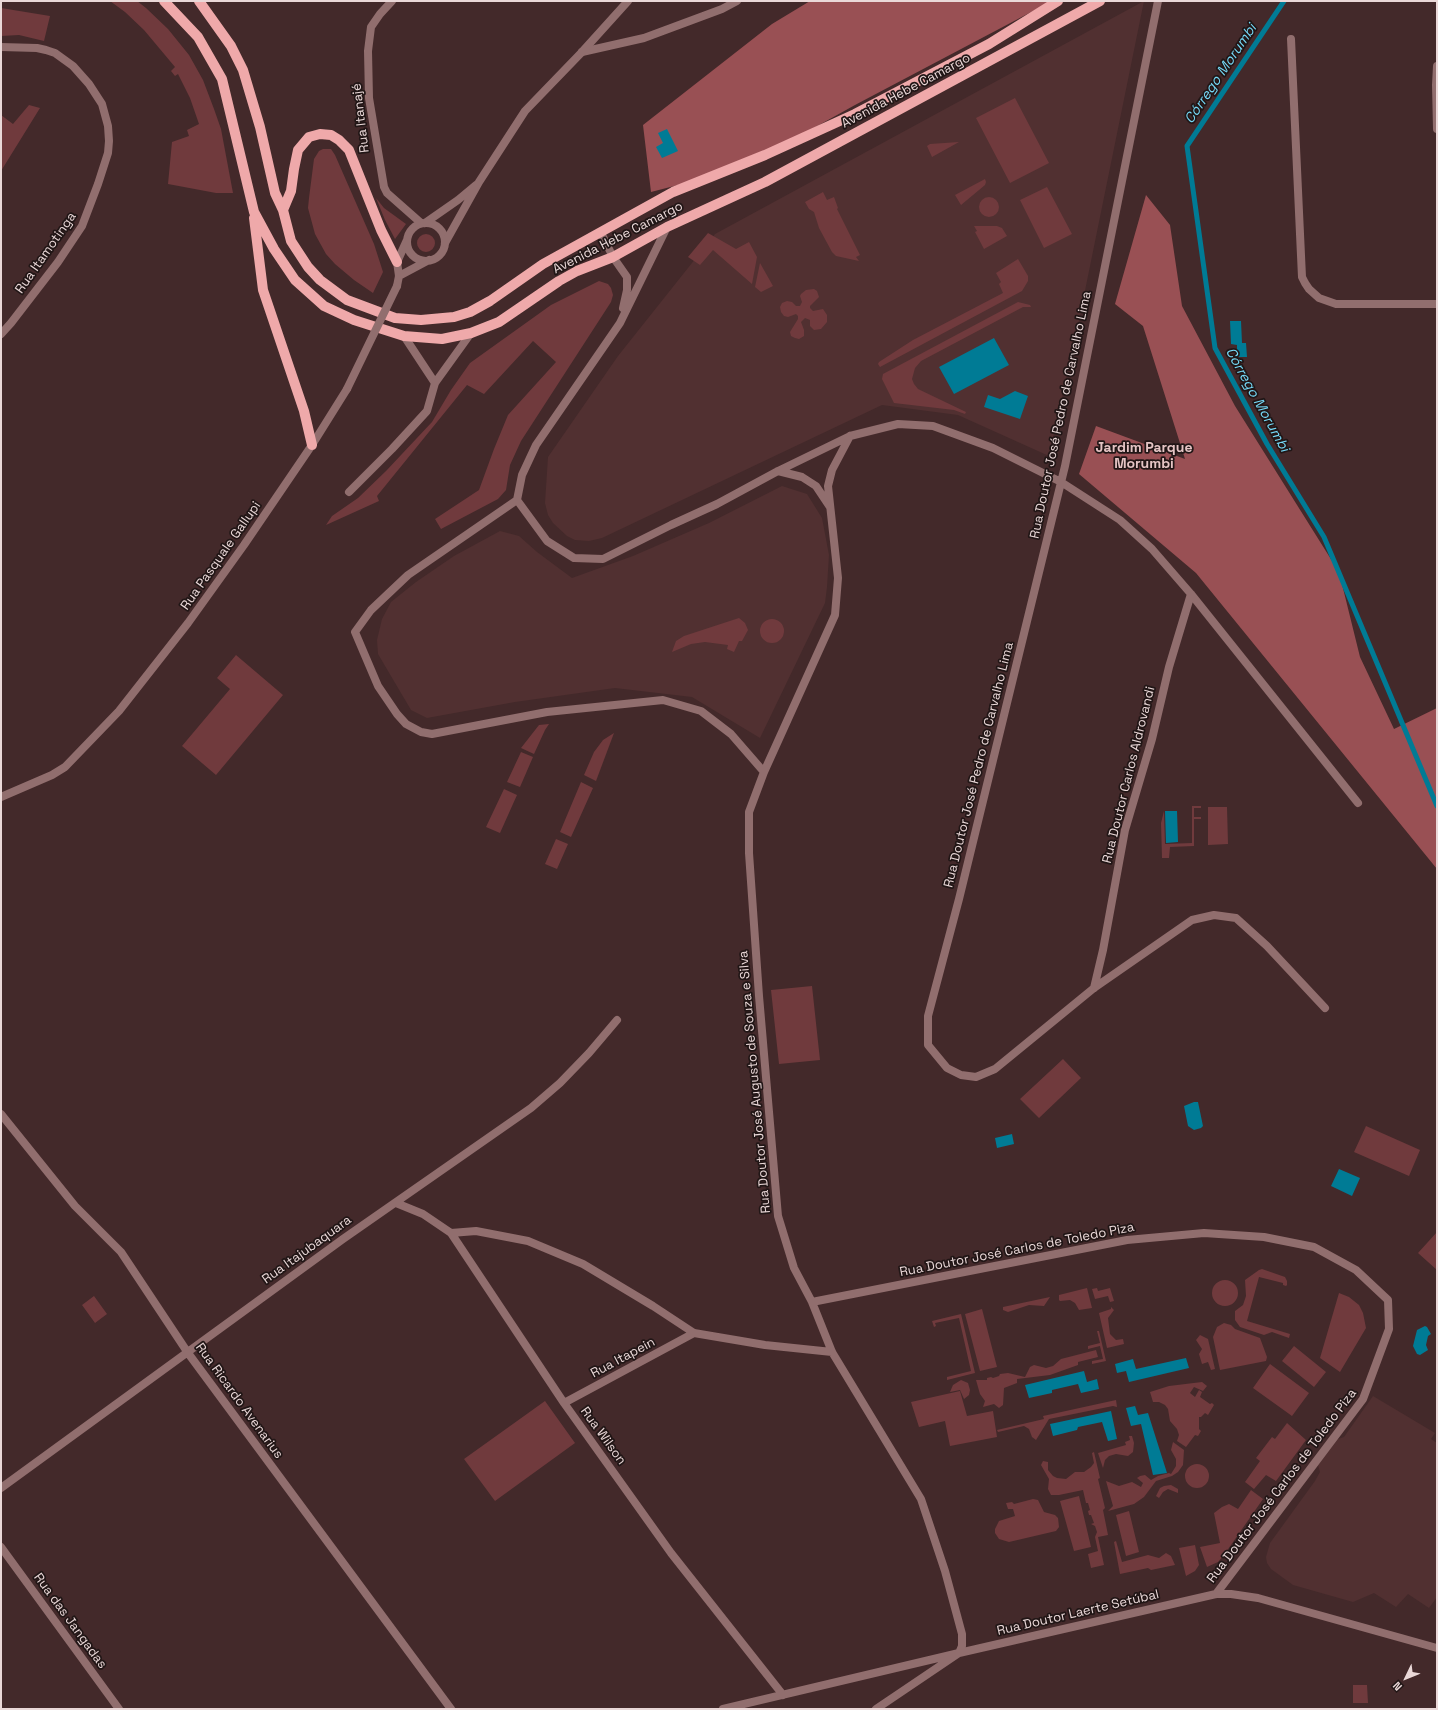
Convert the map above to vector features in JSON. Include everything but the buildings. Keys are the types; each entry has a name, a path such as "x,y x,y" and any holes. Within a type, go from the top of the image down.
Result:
{"main road":[{"name":"Avenida Hebe Camargo","path":"164,1 198,38 222,79 254,212 274,249 295,280 324,306 354,320 404,336 442,339 471,333 499,322 559,281 577,271 612,257 667,227 765,182 1100,1"},
{"name":"Avenida Hebe Camargo","path":"199,1 231,46 243,70 260,127 275,193 283,210 291,241 308,267 329,288 347,300 395,318 421,320 447,318 470,312 490,301 543,264 575,245 600,233 673,192 765,155 855,114 989,44 1058,1"},
{"path":"283,210 292,191 294,169 298,150 309,137 320,134 331,135 339,140 349,150 381,230 397,262"},
{"path":"254,212 263,290 304,411 312,445"}],"street":[{"name":"Rua Itanajé","path":"392,1 371,27 368,51 369,98 384,187 387,193 423,223"},
{"path":"399,276 428,260 437,258 441,254 445,243 479,182 525,112 628,1"},
{"path":"582,52 644,38 722,9 737,1"},
{"name":"Rua Doutor José Pedro de Carvalho Lima","path":"1158,1 1061,482 959,899 928,1016 928,1045 946,1068 961,1075 976,1077 995,1069 1094,988 1192,920 1214,915 1236,918 1266,946 1325,1008"},
{"path":"1291,39 1302,277 1305,284 1319,298 1336,304 1437,304"},
{"name":"Rua Itamotinga","path":"1,47 36,48 55,53 64,58 77,70 96,93 102,104 108,126 109,141 108,153 91,206 82,226 58,262 1,334"},
{"path":"1437,66 1437,128"},
{"path":"397,262 413,228 458,200 479,182"},
{"path":"423,223 437,226 444,236 445,243"},
{"path":"667,227 620,323 536,445 522,475 516,500 408,576 371,610 355,632 378,686 397,714 406,724 420,732 432,734 547,712 663,700 701,711 731,734 764,772"},
{"path":"600,233 612,257 627,277 628,290 620,323"},
{"path":"407,239 408,246 414,256 419,259 428,260"},
{"name":"Rua Pasquale Gallupi","path":"1,797 52,775 65,767 119,711 188,623 244,545 312,445 347,389 397,286 399,276 397,262"},
{"path":"349,492 427,411 435,383 471,333"},
{"path":"404,336 435,383"},
{"path":"516,500 547,541 574,558 603,559 717,504 778,471 850,436 898,424 933,426 993,448 1061,482 1120,520 1152,549 1191,594 1358,804"},
{"name":"Rua Doutor José Augusto de Souza e Silva","path":"850,436 832,470 828,486 838,578 835,615 764,772 749,812 749,853 759,996 778,1216 794,1268 812,1302 832,1352 922,1499 946,1571 962,1634 962,1646 959,1653"},
{"name":"Rua Doutor José Augusto de Souza e Silva","path":"778,471 802,477 816,486 831,509"},
{"name":"Rua Doutor Carlos Aldrovandi","path":"1094,988 1103,950 1125,830 1152,739 1168,667 1191,594"},
{"name":"Rua Itajubaquara","path":"1,1488 343,1239 531,1108 560,1083 589,1053 617,1020"},
{"name":"Rua Ricardo Avenarius","path":"1,1114 75,1206 120,1252 188,1353 451,1709"},
{"name":"Rua Wilson","path":"396,1203 423,1214 451,1233 564,1403 671,1553 783,1695"},
{"path":"451,1233 476,1231 528,1241 583,1264 653,1306 694,1333 765,1345 832,1352"},
{"name":"Rua Doutor José Carlos de Toledo Piza","path":"812,1302 1127,1240 1204,1234 1264,1237 1314,1247 1356,1270 1388,1300 1389,1329 1364,1399 1216,1594"},
{"name":"Rua Itapein","path":"564,1403 694,1333"},
{"name":"Rua das Jangadas","path":"1,1548 119,1709"},
{"name":"Rua Doutor Laerte Setúbal","path":"723,1709 1216,1594 1231,1594 1258,1598 1437,1648"},
{"path":"876,1709 959,1653"}],"shaded area":[{"path":"110,1 137,1 168,29 189,55 203,80 221,129 233,193 216,193 168,184 172,142 189,136 187,130 199,124 190,98 178,74 175,76 171,71 175,67 144,30 125,12"},
{"path":"810,1 1052,1 855,105 740,169 651,192 643,125 772,24"},
{"path":"1144,1 1078,325 1049,456 958,415 882,405 602,538 589,541 575,540 567,536 553,523 548,515 545,503 548,457 618,356 715,234"},
{"path":"1,8 50,16 44,41 19,35 1,36"},
{"path":"1015,98 1049,163 1010,183 976,118"},
{"path":"29,105 40,108 1,171 1,115 13,124"},
{"path":"959,142 932,157 927,146 930,144"},
{"path":"323,149 331,149 335,155 374,244 383,272 373,293 335,264 326,254 315,234 308,208 314,159 319,151"},
{"path":"985,179 985,185 961,205 955,195"},
{"path":"1047,187 1072,234 1044,248 1020,200"},
{"path":"823,192 827,200 834,197 838,208 837,209 860,255 856,257 859,261 836,256 832,252 819,228 814,212 809,209 805,202"},
{"path":"1146,195 1170,225 1182,306 1235,406 1339,572 1360,657 1394,729 1437,708 1437,869 1196,573 1079,474 1096,426 1185,459 1143,326 1115,304"},
{"path":"985,197 993,197 999,203 999,211 993,217 985,217 979,211 979,203"},
{"path":"376,198 384,208 406,224 395,239 385,220"},
{"path":"974,226 997,226 1002,228 1007,236 984,249 975,232 977,231"},
{"path":"708,233 736,249 749,242 757,257 752,284 713,250 700,265 688,257"},
{"path":"422,234 430,234 435,239 433,250 430,252 422,252 417,247 417,239"},
{"path":"1018,259 1028,276 1028,281 1022,291 880,367 878,364 879,362 913,340 1003,293 999,284 1001,282 996,273"},
{"path":"760,263 773,286 761,292 755,287"},
{"path":"599,281 608,284 611,288 613,295 611,302 521,441 510,465 506,490 498,499 441,529 435,519 479,490 508,415 556,362 533,341 484,394 467,385 377,496 379,501 326,525 332,516 358,498 386,471 432,422 451,390 470,363 551,305"},
{"path":"814,289 817,291 819,297 810,306 810,308 813,311 823,309 827,315 827,322 821,329 814,330 810,326 810,320 805,318 801,322 804,330 804,336 799,339 795,338 791,336 790,332 798,319 798,316 796,314 788,317 784,316 780,307 782,303 787,301 792,302 796,306 800,306 802,302 800,296 801,294 806,290"},
{"path":"1018,302 1030,305 1031,307 1023,307 921,361 915,368 912,379 918,389 966,412 965,414 954,410 894,403 882,379 883,374"},
{"path":"782,486 807,494 822,518 829,555 827,587 825,603 760,738 692,697 615,688 515,702 427,718 411,710 378,654 377,640 382,619 391,602 416,582 454,556 500,531 519,536 537,552 572,578 633,556 709,523"},
{"path":"739,618 745,623 748,630 742,641 739,641 734,652 727,649 728,645 705,642 691,644 672,652 676,641 684,636"},
{"path":"772,619 781,622 784,631 781,640 772,643 763,640 760,631 763,622"},
{"path":"236,655 283,695 216,775 182,746 230,689 217,678"},
{"path":"549,724 534,754 521,748 539,725"},
{"path":"614,733 596,781 584,775 594,752 603,740"},
{"path":"521,752 533,757 520,787 507,782"},
{"path":"581,782 593,788 571,837 560,832"},
{"path":"504,789 517,795 500,833 486,827"},
{"path":"1192,806 1201,806 1201,808 1194,808 1194,817 1201,817 1201,819 1194,819 1194,846 1170,847 1169,858 1162,858 1161,823 1164,811 1165,844 1192,843"},
{"path":"1208,807 1227,807 1228,844 1208,845"},
{"path":"556,839 568,844 557,869 545,864"},
{"path":"812,986 820,1060 779,1064 771,990"},
{"path":"1063,1059 1081,1078 1039,1118 1020,1099"},
{"path":"1366,1126 1420,1150 1409,1176 1354,1152"},
{"path":"1437,1232 1437,1270 1418,1253"},
{"path":"1262,1269 1285,1277 1287,1285 1286,1286 1283,1285 1283,1283 1259,1277 1247,1321 1290,1334 1289,1338 1272,1332 1264,1335 1240,1327 1235,1320 1235,1311 1243,1305 1246,1296 1245,1280"},
{"path":"1225,1280 1235,1283 1238,1293 1235,1303 1225,1306 1215,1303 1212,1293 1215,1283"},
{"path":"1087,1288 1092,1308 1079,1310 1075,1303 1070,1300 1059,1300 1059,1295"},
{"path":"1097,1288 1098,1291 1110,1288 1114,1301 1110,1302 1108,1296 1095,1299 1092,1289"},
{"path":"1339,1293 1349,1297 1359,1305 1363,1313 1366,1328 1340,1372 1320,1358"},
{"path":"94,1296 107,1314 95,1323 82,1305"},
{"path":"1050,1297 1044,1306 1029,1305 1008,1312 1003,1310 1003,1307"},
{"path":"1111,1307 1114,1310 1108,1318 1110,1334 1116,1340 1123,1339 1124,1344 1107,1348 1099,1313 1111,1309"},
{"path":"982,1309 997,1367 980,1371 965,1314"},
{"path":"961,1314 975,1373 947,1380 947,1377 971,1371 959,1318 935,1323 936,1326 934,1327 932,1321"},
{"path":"1224,1323 1231,1325 1235,1329 1260,1338 1267,1357 1266,1361 1220,1370 1213,1337 1217,1327"},
{"path":"1097,1331 1099,1331 1106,1361 1092,1364 1092,1361 1103,1359 1100,1346 1088,1349 1088,1346 1100,1343"},
{"path":"1200,1335 1208,1339 1215,1369 1211,1370 1208,1362 1202,1364 1199,1354 1202,1349 1196,1340"},
{"path":"1294,1346 1326,1372 1314,1387 1282,1361"},
{"path":"1096,1350 1098,1357 1078,1362 1078,1365 1050,1375 1017,1379 1017,1383 1004,1388 1003,1405 999,1408 994,1404 983,1407 985,1401 980,1394 976,1380 987,1380 987,1378 993,1378 999,1376 1000,1374 1008,1373 1025,1377 1030,1367 1034,1365 1046,1368 1053,1366 1061,1359"},
{"path":"1270,1364 1309,1393 1292,1416 1253,1388"},
{"path":"961,1380 968,1383 970,1390 969,1395 964,1399 960,1390 950,1392 953,1385"},
{"path":"1202,1382 1207,1386 1203,1391 1194,1387 1190,1393 1195,1397 1199,1390 1202,1392 1200,1397 1214,1405 1208,1415 1205,1413 1199,1417 1199,1429 1201,1431 1198,1436 1195,1435 1186,1447 1177,1441 1179,1435 1177,1429 1170,1421 1168,1409 1165,1405 1159,1402 1153,1402 1150,1392 1169,1386"},
{"path":"960,1391 967,1416 993,1411 997,1437 950,1446 945,1421 919,1427 911,1402"},
{"path":"1373,1396 1435,1433 1431,1439 1437,1443 1437,1597 1429,1608 1408,1594 1396,1607 1374,1593 1353,1602 1293,1585 1271,1569 1267,1563 1266,1557 1270,1543 1315,1481 1320,1472 1318,1465 1338,1439 1344,1437"},
{"path":"1116,1400 1117,1407 1113,1406 1049,1419 1036,1440 1032,1437 1029,1429 1024,1426 998,1432 997,1430 1044,1419 1043,1416"},
{"path":"545,1401 575,1443 495,1501 464,1459"},
{"path":"1287,1423 1306,1440 1276,1481 1266,1475 1254,1489 1245,1482 1260,1461 1256,1458 1272,1437 1275,1439"},
{"path":"1129,1436 1132,1436 1134,1443 1133,1452 1128,1456 1116,1454 1109,1456 1105,1460 1103,1468 1098,1453 1126,1445 1125,1442 1130,1440"},
{"path":"1173,1442 1184,1450 1183,1465 1178,1472 1172,1476 1156,1481 1144,1497 1134,1504 1108,1511 1113,1506 1106,1481 1119,1486 1132,1482 1141,1487 1143,1483 1137,1478 1140,1476 1145,1475 1151,1480 1158,1476 1169,1473 1171,1474 1176,1466 1176,1459 1171,1450"},
{"path":"1094,1452 1100,1478 1098,1479 1105,1508 1103,1510 1108,1535 1098,1537 1104,1565 1091,1568 1088,1554 1098,1551 1095,1537 1097,1532 1095,1526 1091,1524 1094,1523 1091,1515 1089,1515 1088,1511 1090,1510 1088,1503 1086,1503 1083,1490 1059,1495 1051,1495 1048,1489 1049,1479 1041,1465 1043,1461 1048,1462 1048,1470 1053,1476 1066,1479 1075,1472 1084,1472 1091,1467 1094,1463 1092,1453"},
{"path":"1197,1464 1206,1467 1209,1476 1206,1485 1197,1488 1188,1485 1185,1476 1188,1467"},
{"path":"1171,1485 1178,1489 1178,1493 1168,1489 1163,1492 1159,1498 1156,1496 1160,1488"},
{"path":"1251,1490 1263,1499 1224,1555 1218,1562 1207,1567 1200,1547 1220,1543 1214,1513 1229,1504 1238,1509"},
{"path":"1079,1496 1091,1547 1074,1551 1060,1501"},
{"path":"1033,1499 1038,1500 1044,1512 1055,1515 1058,1518 1059,1527 1056,1531 1009,1542 999,1539 995,1533 995,1529 999,1521 1015,1516 1013,1509 1008,1509 1006,1503 1012,1502 1014,1504"},
{"path":"1129,1511 1139,1552 1126,1556 1116,1515"},
{"path":"1116,1541 1122,1562 1148,1555 1159,1558 1166,1553 1171,1556 1175,1565 1151,1570 1148,1568 1120,1574 1114,1542"},
{"path":"1195,1545 1199,1565 1195,1571 1186,1576 1179,1548"},
{"path":"1353,1685 1367,1685 1368,1703 1353,1703"}],"water":[{"path":"667,129 678,151 662,158 656,147 663,143 658,133"},
{"path":"1230,321 1241,321 1242,343 1246,343 1247,357 1237,357 1237,345 1231,344"},
{"path":"994,338 1009,365 954,394 939,367"},
{"path":"1015,391 1028,396 1020,419 984,407 988,395 1000,399"},
{"path":"1165,811 1177,811 1178,842 1166,843"},
{"path":"1198,1102 1203,1126 1194,1130 1188,1126 1184,1106"},
{"path":"1012,1134 1014,1144 997,1148 995,1138"},
{"path":"1339,1169 1360,1178 1352,1196 1331,1186"},
{"path":"1425,1326 1431,1334 1428,1336 1426,1345 1428,1350 1420,1355 1417,1354 1413,1346 1417,1330"},
{"path":"1186,1358 1189,1368 1129,1382 1126,1371 1117,1373 1115,1364 1133,1359 1136,1369"},
{"path":"1084,1371 1087,1382 1097,1379 1099,1389 1081,1393 1078,1384 1052,1390 1052,1393 1029,1398 1025,1385"},
{"path":"1135,1406 1138,1415 1148,1413 1167,1473 1153,1475 1141,1424 1131,1426 1126,1408"},
{"path":"1111,1411 1117,1439 1108,1441 1102,1422 1078,1427 1077,1430 1053,1436 1050,1424"}],"waterway":[{"name":"Córrego Morumbi","path":"1284,1 1187,146 1215,348 1267,444 1324,537 1437,806"}],"district":[{"name":"Jardim Parque Morumbi","path":"1144,456"}]}
